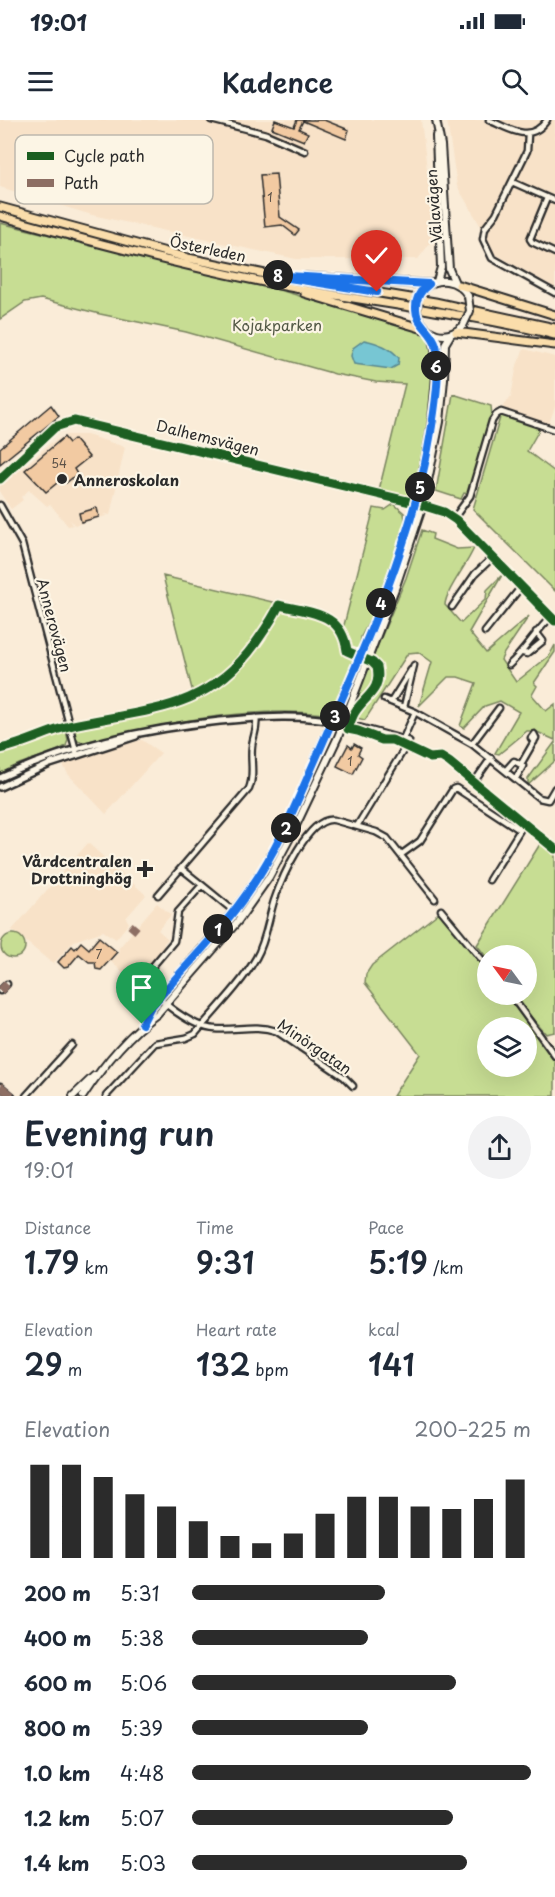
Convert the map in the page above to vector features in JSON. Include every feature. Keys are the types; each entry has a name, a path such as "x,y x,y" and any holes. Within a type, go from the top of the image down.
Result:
{"main road":[{"name":"Välavägen","path":"436,123 441,267 437,281"},
{"name":"Välavägen","path":"436,123 442,162 449,269 457,284"},
{"name":"Österleden","path":"0,207 188,258 270,275 435,302 555,328"},
{"name":"Österleden","path":"0,216 145,256 264,282 429,310 555,335"},
{"path":"270,275 429,284"},
{"path":"162,1001 252,887 277,845 309,779 375,620 415,503 428,448 434,408 436,351 429,331 417,315 417,299 422,290 437,281 457,284 555,315"},
{"path":"264,282 429,331 555,345"},
{"path":"83,1096 162,1001 241,917 284,850 344,723 396,586 423,506 440,422 445,344 453,333 463,326 470,311 468,296 457,284"},
{"path":"73,1096 106,1067"}],"street":[{"path":"211,120 266,134 305,151"},
{"path":"489,120 514,132 528,134 538,130 547,120"},
{"path":"528,134 527,151 496,214 483,231 487,251 492,258 555,293"},
{"path":"512,182 555,201"},
{"path":"547,198 530,239 555,253"},
{"path":"509,665 523,653 536,632 553,619 454,518 469,500 492,421 497,414 501,412 555,430"},
{"name":"Dalhemsvägen","path":"0,477 55,427 74,421 415,503 444,512 454,518"},
{"name":"Annerovägen","path":"0,505 21,544 77,755"},
{"path":"452,607 476,574 492,558"},
{"path":"485,632 521,587"},
{"path":"523,653 527,654 543,641 536,632"},
{"path":"391,702 414,665 404,707"},
{"path":"384,699 415,712 472,744 537,796 548,800 555,788"},
{"path":"472,744 499,708"},
{"path":"403,739 415,712"},
{"path":"0,778 74,748 157,730 256,718 294,716 333,720 409,741 357,826"},
{"path":"158,895 249,789 253,780 251,748 257,728 256,718"},
{"path":"0,787 77,755 157,730"},
{"path":"516,778 534,742"},
{"path":"477,778 491,758"},
{"path":"506,770 514,761 521,764"},
{"path":"402,855 420,841 453,789 456,788 517,826 520,831 489,880"},
{"path":"106,1096 154,1042 189,1037 202,1026 256,959 264,941 277,892 311,830 318,823 329,819 382,835 402,855 435,900"},
{"path":"182,869 241,917"},
{"path":"162,1001 145,982 146,974 174,940 177,914 202,885"},
{"path":"441,910 477,954"},
{"path":"0,991 7,984"},
{"name":"Minörgatan","path":"162,1001 202,1026 216,1030 263,1027 276,1031 344,1077 353,1086"},
{"path":"518,1005 555,1056"},
{"path":"26,1096 72,1045"},
{"path":"0,1086 12,1096"}],"shaded area":[{"path":"0,120 421,120 431,202 431,242 418,259 296,259 92,215 56,204 213,204 213,135 15,135 15,192 0,187"},
{"path":"447,120 555,120 555,288 485,248 480,234 480,225 457,186"},
{"path":"524,349 555,357 555,407 548,426 501,410 511,396 517,365"},
{"name":"Anneroskolan","path":"66,435 87,435 125,447 110,515 105,514 106,516 75,525 70,520 73,525 68,526 50,504 47,506 29,490 21,497 23,500 11,509 0,493 0,484 14,473 16,474 51,443"},
{"path":"142,740 161,753 106,814 68,774 62,763 123,744"},
{"path":"88,843 146,895 126,918 129,923 116,939 103,931 74,941 53,964 12,930"},
{"path":"157,903 171,915 158,930 168,939 163,944 167,947 136,983 111,962 120,951 118,949"}],"green space":[{"name":"Kojakparken","path":"0,223 283,291 427,334 435,351 434,368 426,438 414,491 408,496 379,490 405,384 376,382 335,374 186,332 41,299 25,302 0,319"},
{"path":"453,394 491,406 492,416 469,494 464,493 461,499 436,491"},
{"path":"501,414 538,426 539,430 527,451 555,472 555,591 473,509"},
{"path":"394,504 404,513 406,525 372,616 361,637 360,649 331,712 326,714 266,712 235,714 144,728 85,742 77,741 70,724 118,713 169,706 194,697 163,576 319,613 343,629 374,508 385,510"},
{"path":"422,530 433,534 432,539 457,549 474,548 446,599 445,605 461,623 486,599 487,590 502,575 469,632 486,653 529,616 501,660 516,682 549,656 555,645 555,652 534,683 537,686 532,695 546,711 555,704 555,740 535,731 527,731 499,754 495,753 519,712 500,701 485,706 464,728 460,726 476,683 458,677 448,677 419,706 432,662 418,652 408,653 365,720 357,718 355,721 351,718 350,712 406,578"},
{"path":"65,726 68,740 66,746 14,766 0,776 0,748"},
{"path":"555,742 555,761 528,785 528,779"},
{"path":"542,841 555,852 555,1032 546,1034 537,1024 537,1017 531,1017 521,1005 537,1005 537,945 477,945"},
{"path":"441,911 477,958 477,1005 514,1005 523,1017 477,1017 477,1077 537,1077 537,1034 555,1062 555,1096 393,1096 420,1054 365,983 366,974 372,965"},
{"path":"13,934 22,937 25,946 22,955 13,958 4,955 1,946 4,937"}],"water":[{"path":"364,340 388,348 399,358 398,365 391,369 354,364 351,356 353,348"}],"building":[{"path":"275,120 294,127 297,120 324,120 349,130 346,139 303,121 299,129 308,133 304,141 272,128"},
{"path":"276,174 280,217 299,230 295,235 282,225 265,227 260,175"},
{"path":"51,405 59,416 0,464 0,448"},
{"name":"Anneroskolan","path":"64,437 69,443 74,439 89,457 74,469 77,474 66,483 62,479 46,492 25,470"},
{"path":"97,508 99,517 81,522 79,513"},
{"path":"354,744 361,748 358,754 362,757 353,774 337,766 348,745 352,748"},
{"path":"99,937 117,952 101,970 96,969 95,962 89,962 79,954 68,967 64,968 58,962 72,946 75,949 81,942 89,949"}],"marked path":[{"path":"130,925 137,931"},
{"path":"0,991 7,984"},
{"path":"0,1086 12,1096"}],"cycle path":[{"path":"0,479 55,427 74,421 415,503 444,512 456,520 555,621"},
{"path":"0,749 69,726 148,711 194,696 215,684 236,667 255,644 279,605 323,616 332,621 339,628 347,651 372,662 377,667 375,687 355,712 348,729 382,740 392,740 430,758 441,757 555,849"}],"place":[{"name":"Anneroskolan","path":"62,479"},
{"name":"Vårdcentralen Drottninghög","path":"145,869"}],"route":[{"path":"142,1024 150,1008 240,904 269,861 284,831 309,779 375,620 408,526 428,448 434,408 436,351 431,333 420,324 416,305 419,294 429,284 270,275 377,292"}]}
